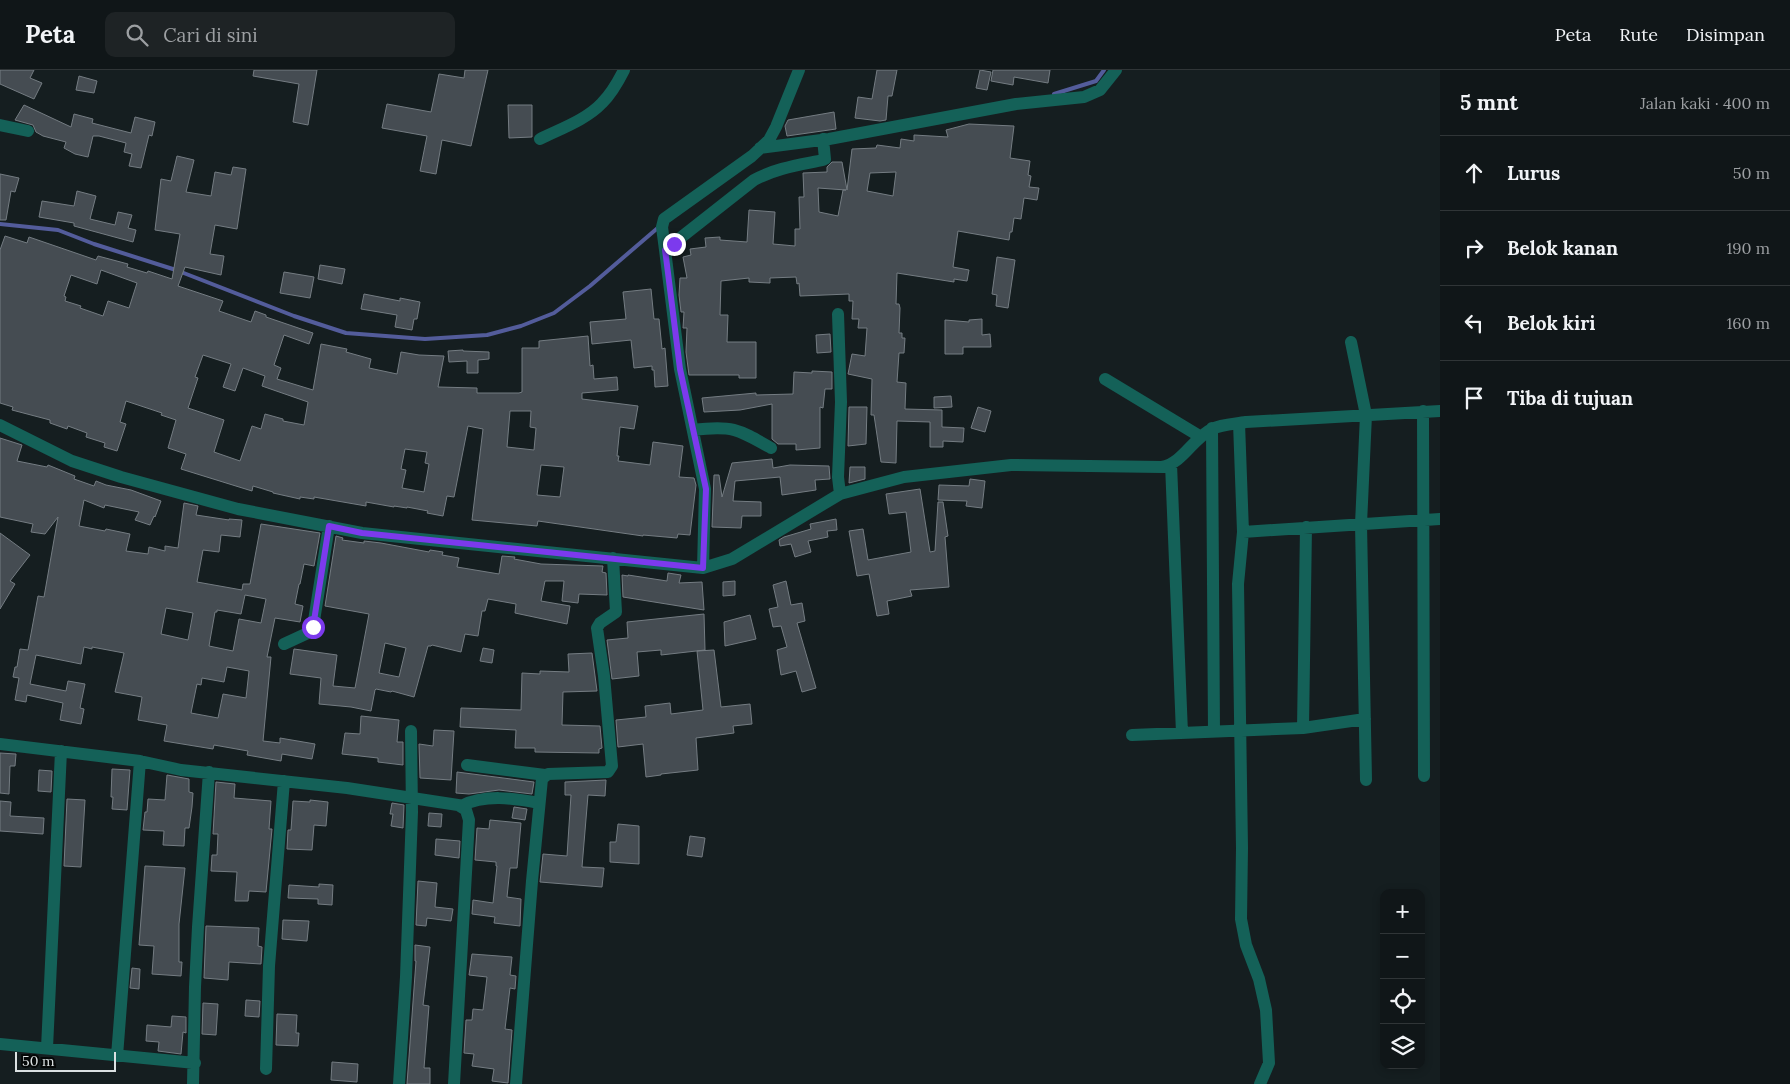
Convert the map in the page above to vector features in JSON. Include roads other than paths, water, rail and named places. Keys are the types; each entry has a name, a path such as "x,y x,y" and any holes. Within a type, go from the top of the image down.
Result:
{"street":[{"path":"540,139 575,121 602,104 613,90 624,70"},
{"path":"703,568 706,489 680,369 662,228 666,218 760,148 772,136 799,70"},
{"path":"664,247 754,180 824,149 1016,104 1084,97 1100,90 1116,70"},
{"path":"0,125 28,131"},
{"path":"760,148 824,149"},
{"path":"838,314 841,402 838,477 840,494"},
{"path":"1351,342 1366,415 1361,524 1366,780"},
{"path":"1105,379 1201,437"},
{"path":"1423,411 1424,776"},
{"path":"0,425 72,461 121,477 238,509 362,533 703,568 732,559 840,494 904,477 1011,465 1158,467 1171,464 1212,428 1239,423 1440,411"},
{"path":"1239,423 1242,532 1238,584 1241,731 1241,919 1246,945 1260,979 1269,1032 1269,1063 1260,1084"},
{"path":"693,430 714,427 736,429 771,448"},
{"path":"1212,428 1214,732"},
{"path":"1171,464 1182,733"},
{"path":"1242,532 1440,519"},
{"path":"284,644 310,632 313,627 329,526"},
{"path":"1303,728 1306,527"},
{"path":"467,764 546,775 608,772 612,768 604,676 597,628 600,623 616,612 613,558"},
{"path":"1132,735 1303,728 1365,719"},
{"path":"399,1084 406,977 412,798 411,731"},
{"path":"0,744 140,761 181,770 347,788 461,806 466,810 469,820 454,1084"},
{"path":"47,1048 61,751"},
{"path":"117,1056 140,761"},
{"path":"193,1084 195,1063 195,978 209,772"},
{"path":"516,1084 539,803 542,781 546,775"},
{"path":"266,1069 271,947 284,782"},
{"path":"461,806 483,799 517,799 539,803"},
{"path":"0,1044 195,1063"}],"waterway":[{"path":"1054,94 1096,81 1104,70"},
{"path":"0,224 58,230 94,244 176,270 294,316 346,333 425,339 487,335 521,326 554,313 590,286 660,226"}]}
